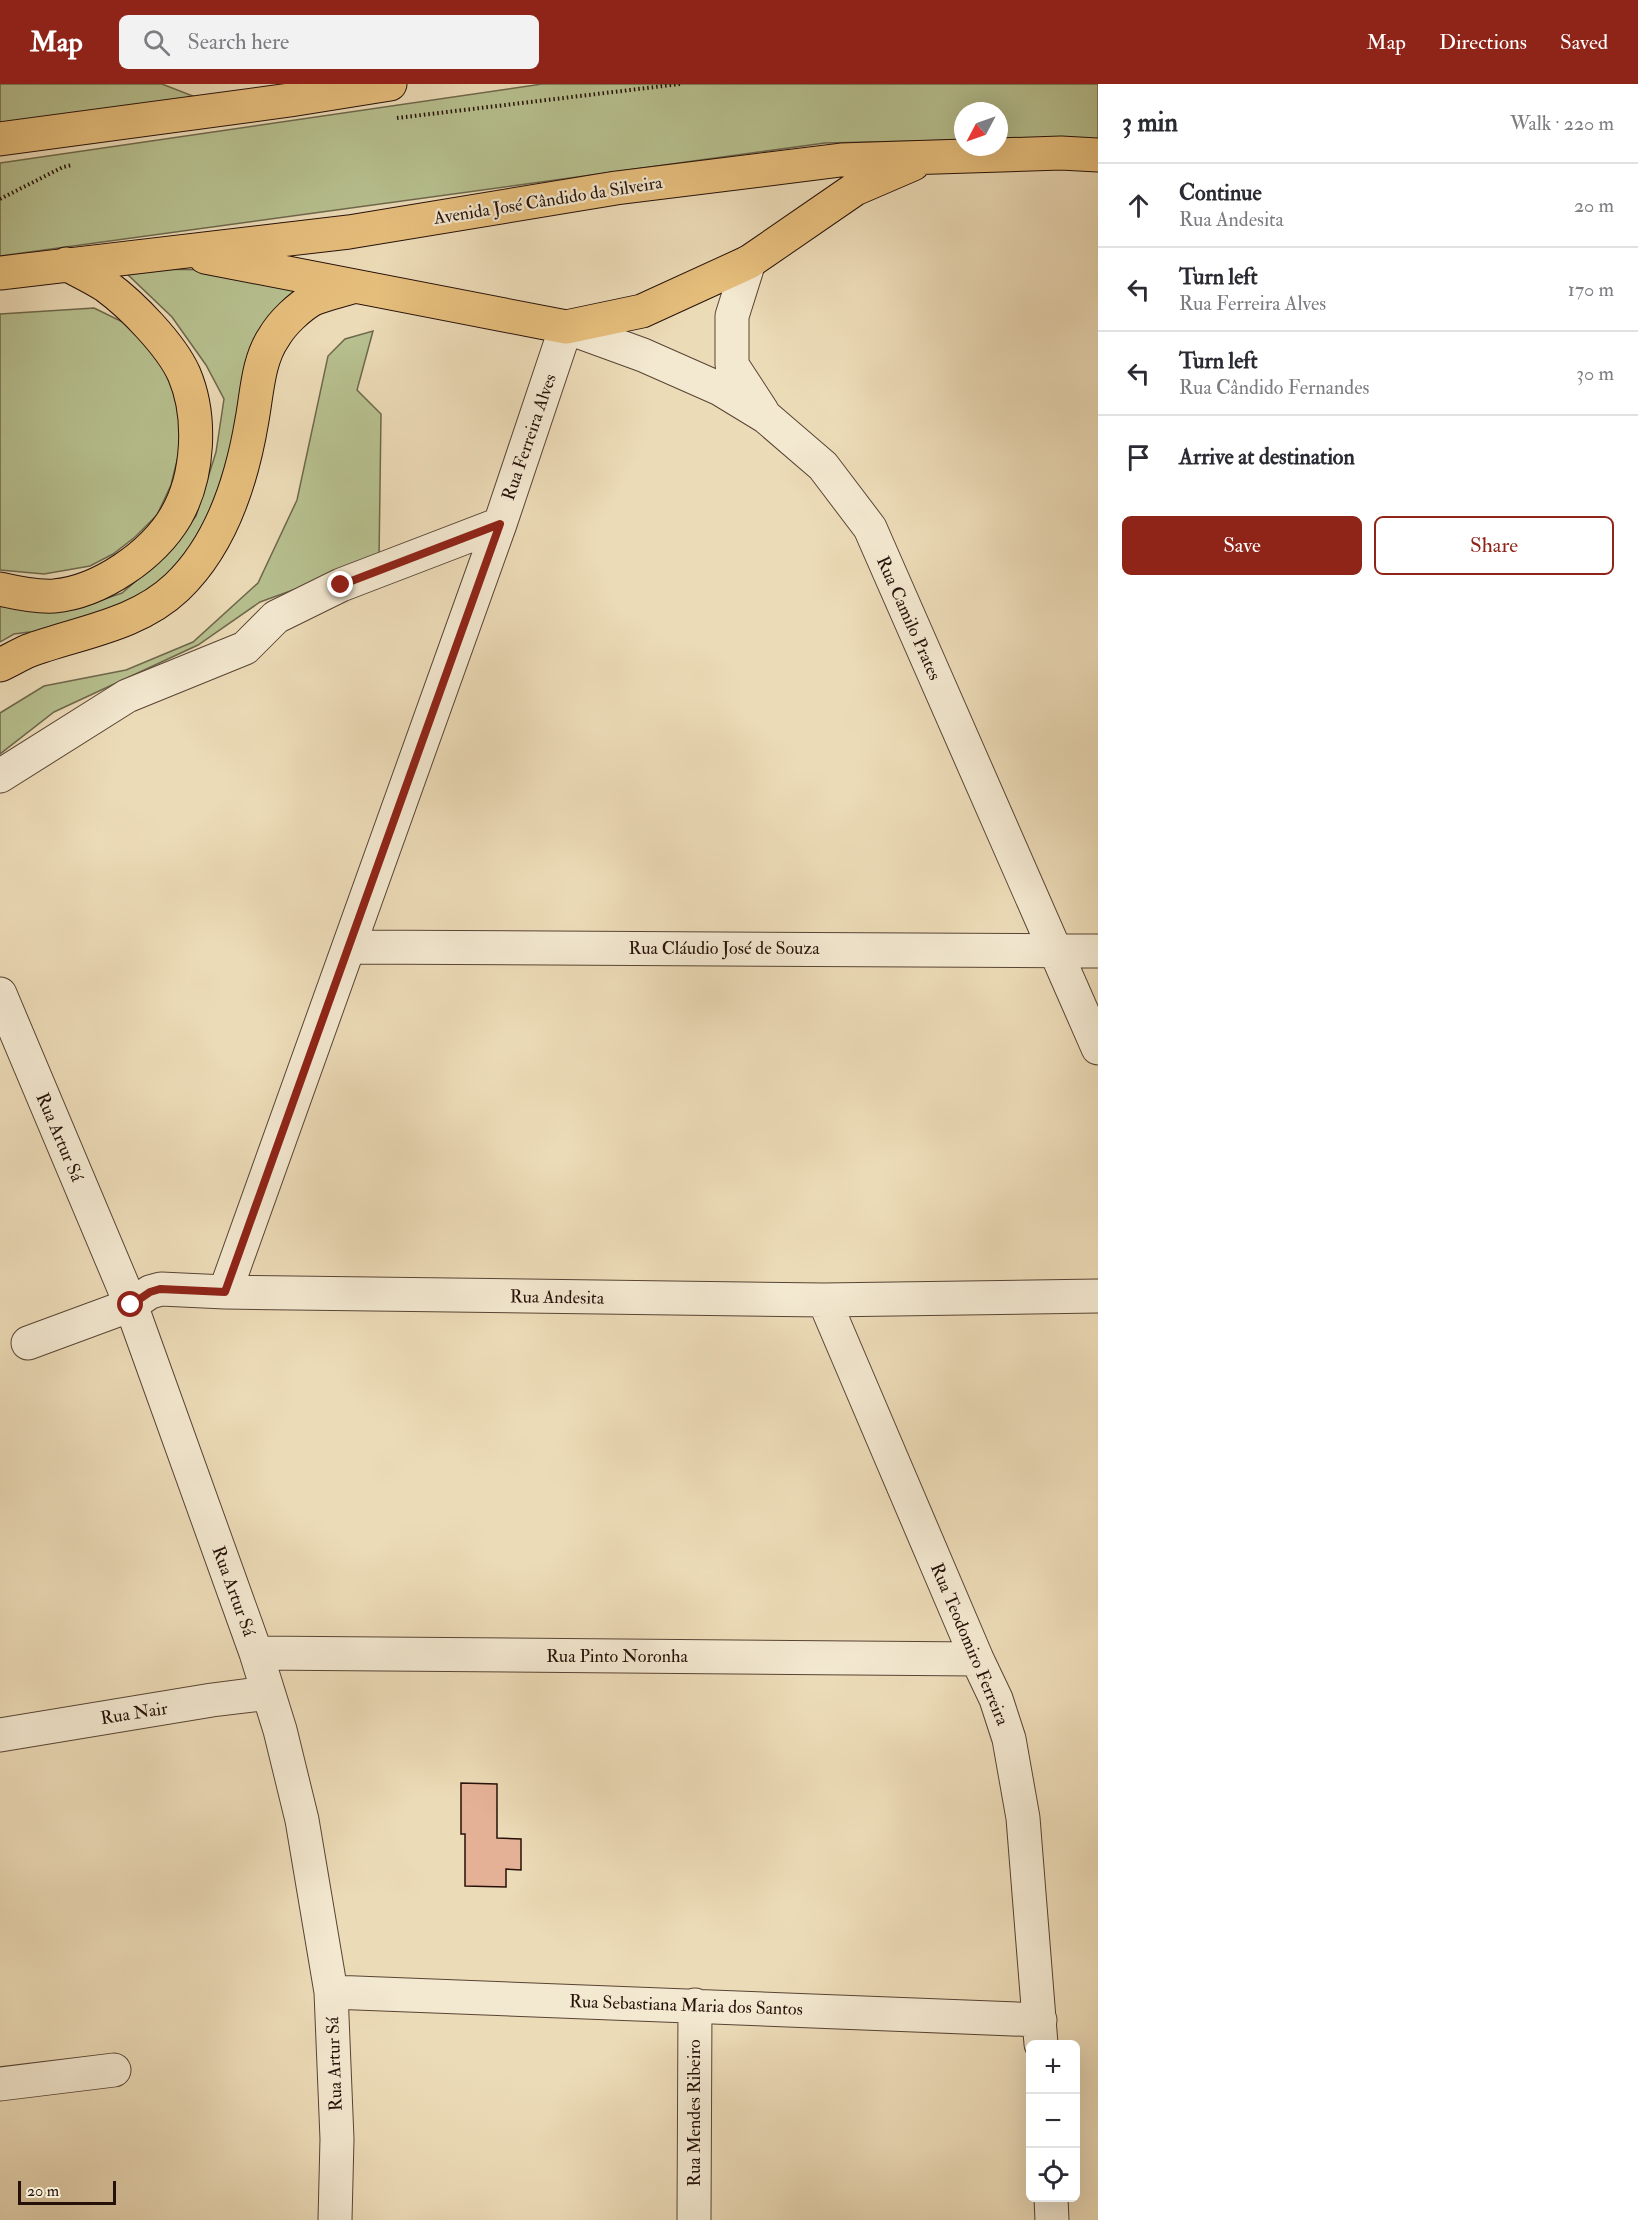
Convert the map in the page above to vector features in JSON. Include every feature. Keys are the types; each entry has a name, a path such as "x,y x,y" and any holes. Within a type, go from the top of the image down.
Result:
{"main road":[{"path":"235,84 290,100"},
{"path":"6,138 290,100 390,84"},
{"name":"Avenida José Cândido da Silveira","path":"0,273 349,232 651,183 841,160 1061,153 1098,155"},
{"path":"173,251 566,327 642,311 748,262 855,189 932,156"},
{"path":"0,589 15,593 53,596 103,582 133,562 162,534 176,515 186,493 196,452 194,411 183,374 162,341 133,309 105,285 53,266"},
{"path":"0,665 26,652 121,622 150,607 177,587 209,550 224,520 238,481 263,362 274,337 290,318 312,300 354,286"}],"street":[{"path":"748,262 732,316 732,365 766,417"},
{"name":"Rua Camilo Prates","path":"566,327 644,355 720,389 766,417 823,466 870,528 1098,1048"},
{"name":"Rua Ferreira Alves","path":"225,1292 500,524 566,327"},
{"path":"0,776 127,696 245,648 276,617 341,585 500,524"},
{"name":"Rua Cláudio José de Souza","path":"350,947 1098,951"},
{"name":"Rua Artur Sá","path":"0,994 131,1305 256,1653 280,1730 302,1820 331,1992 337,2139 335,2220"},
{"name":"Rua Andesita","path":"28,1343 131,1305 150,1292 160,1289 225,1292 825,1300 1098,1296"},
{"name":"Rua Teodomiro Ferreira","path":"825,1300 996,1699 1009,1739 1023,1818 1041,2032"},
{"name":"Rua Pinto Noronha","path":"256,1653 977,1659"},
{"name":"Rua Nair","path":"0,1735 268,1693"},
{"name":"Rua Sebastiana Maria dos Santos","path":"331,1992 695,2005 1041,2032"},
{"name":"Rua Mendes Ribeiro","path":"694,2220 695,2005"},
{"path":"0,2084 114,2070"},
{"path":"1051,2202 1052,2220"}],"green space":[{"path":"0,84 162,84 203,100 0,124"},
{"path":"542,84 1098,84 1098,139 1008,139 1008,102 954,102 954,140 825,143 0,256 0,163"},
{"path":"221,270 310,291 233,454 201,536 142,602 45,630 14,634 0,642 0,602 81,607 122,593 169,552 196,516 216,452 224,399 206,365 172,317 124,271"},
{"path":"94,308 129,325 158,357 180,399 180,448 171,485 157,515 135,537 113,554 90,566 44,574 0,570 0,314"},
{"path":"373,331 357,390 381,414 379,559 260,602 198,645 54,712 0,754 0,713 44,686 126,670 193,642 258,583 297,500 328,356 345,339"}],"building":[{"path":"461,1783 497,1784 497,1838 521,1839 521,1870 506,1869 506,1887 465,1886 465,1834 461,1834"}],"route":[{"path":"131,1305 150,1292 160,1289 225,1292 500,524 341,585"}]}
